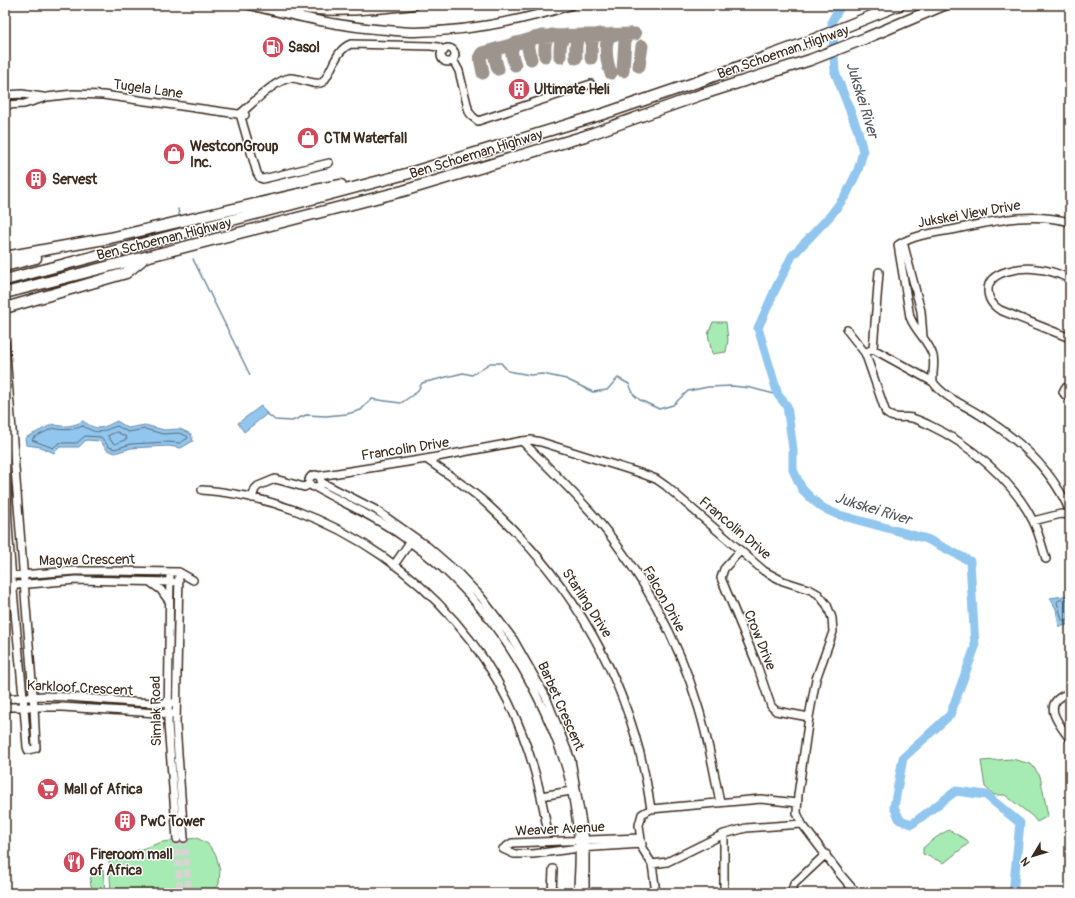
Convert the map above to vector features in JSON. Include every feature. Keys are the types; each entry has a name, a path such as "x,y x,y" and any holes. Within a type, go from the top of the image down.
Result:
{"highway":[{"name":"Ben Schoeman Highway","path":"5,280 406,174 606,112 700,81 805,43 899,5"},
{"name":"Ben Schoeman Highway","path":"5,293 144,259 403,191 585,136 703,94 810,60 944,5"},
{"path":"5,266 110,238 324,188 406,174"},
{"path":"5,257 110,238"},
{"path":"5,308 126,273 144,259"}],"main road":[{"path":"250,5 352,26 414,32 486,25 532,17 571,5"},
{"path":"283,5 316,10 351,11 414,5"},
{"path":"351,11 352,26"}],"street":[{"path":"329,163 263,179 260,178 257,173 243,115 275,85 284,80 292,78 317,83 323,82 339,53 347,46 352,44 438,47 444,51 442,56 444,60 450,62 453,60 459,71 469,112 476,121 591,84"},
{"path":"5,92 9,95"},
{"name":"Tugela Lane","path":"9,95 22,94 47,97"},
{"name":"Tugela Lane","path":"5,106 24,104 47,97 73,94 104,96 243,115"},
{"name":"Jukskei View Drive","path":"900,244 918,236 1003,219 1039,217 1070,222"},
{"path":"900,244 918,298 922,316 923,337"},
{"path":"900,244 907,300 912,324 923,337 933,357 933,382"},
{"path":"1070,279 1037,269 1026,269 998,274 990,281 988,287 990,300 994,306 1000,310 1070,338"},
{"path":"873,349 879,272"},
{"path":"907,300 918,298"},
{"path":"848,330 864,353 872,370 884,410 889,416 918,420 942,432 970,450 992,468 1011,489 1033,521 1046,559"},
{"path":"5,342 34,707 36,748 28,750 13,586 8,576 8,449 5,420"},
{"path":"864,353 873,349"},
{"path":"873,349 933,382 944,393 991,422 1024,448 1050,477 1063,497 1070,513 1033,521"},
{"path":"1070,387 1065,388 1063,392 1066,396 1070,396"},
{"name":"Francolin Drive","path":"316,482 522,441 531,440 541,442 656,479 764,571 818,594 830,612 832,618 832,632 816,679 809,717 797,813 802,824 840,874 852,888 859,893"},
{"name":"Falcon Drive","path":"522,441 597,519 650,596 670,633 691,683 708,744 720,804"},
{"name":"Starling Drive","path":"426,459 488,505 538,556 573,603 596,640 610,667 623,698 648,783 652,809"},
{"path":"252,498 258,486 275,479 304,487 316,482"},
{"name":"Barbet Crescent","path":"316,482 333,497 368,514 410,542 425,549"},
{"name":"Barbet Crescent","path":"316,482 376,510 425,549 448,574 478,599 514,639 542,699 567,760 581,840 585,893"},
{"path":"202,490 252,498 293,510 322,522 375,551 424,589 465,633 484,660 508,700 530,753 541,796 547,828"},
{"path":"394,565 410,542"},
{"name":"Crow Drive","path":"740,551 724,569 721,578 756,662 771,706 776,711 809,717"},
{"name":"Magwa Crescent","path":"8,576 75,571 179,572"},
{"name":"Simlak Road","path":"170,572 168,724 181,838 176,725 179,572"},
{"path":"179,572 193,580 180,582"},
{"name":"Magwa Crescent","path":"5,586 76,580 180,582"},
{"path":"148,581 161,590 169,602"},
{"name":"Barbet Crescent","path":"478,599 542,699"},
{"path":"506,642 514,639"},
{"path":"1070,693 1058,698 1053,704 1052,709 1058,722 1070,739"},
{"name":"Karkloof Crescent","path":"5,699 45,696 140,703 177,703"},
{"name":"Karkloof Crescent","path":"5,707 62,707 177,714"},
{"name":"Barbet Crescent","path":"567,760 571,791 581,840"},
{"path":"541,796 571,791"},
{"path":"656,893 652,864 645,854 641,841 639,821 642,814 652,809 720,804 761,799 798,803"},
{"path":"652,864 667,862 724,834 746,828 802,824"},
{"path":"724,834 724,893"},
{"name":"Weaver Avenue","path":"581,840 641,841 533,854 514,854 503,849 512,843 581,840"},
{"name":"Barbet Crescent","path":"578,893 582,848"},
{"path":"791,893 794,884 826,854"},
{"path":"552,893 553,869"}],"green space":[{"path":"713,322 726,322 728,340 726,352 712,354 708,334"},
{"path":"1012,759 1031,764 1040,776 1048,816 1037,822 1032,816 1005,795 994,795 985,787 981,761"},
{"path":"949,830 967,840 969,843 944,863 923,854 923,848"},
{"path":"197,838 208,844 216,855 220,870 219,884 213,893 111,893 109,860 162,842"},
{"path":"103,870 105,891 97,893 92,889 90,883 91,877 93,871"}],"water":[{"path":"261,406 267,414 244,432 238,423"},
{"path":"83,421 96,428 104,427 117,421 128,428 145,425 164,430 180,429 191,434 193,441 181,448 168,446 131,448 115,453 107,450 100,441 86,440 79,447 60,447 54,453 41,447 26,445 25,438 53,424 68,426"},
{"path":"1070,595 1070,624 1059,627 1056,609 1050,598"}],"waterway":[{"name":"Jukskei River","path":"841,5 832,21 835,72 858,131 863,152 858,170 846,195 831,215 792,256 758,328 778,395 787,406 793,449 793,470 802,489 823,508 836,514 927,539 970,561 975,647 950,715 903,758 894,807 900,820 912,824 956,791 986,795 1020,823 1013,893"},
{"path":"178,209 179,214"},
{"path":"193,259 250,375"},
{"path":"266,413 275,420 292,421 306,415 326,416 347,414 361,410 371,399 401,403 417,392 422,383 463,373 472,375 490,363 501,363 508,371 530,375 543,374 566,379 593,392 607,390 618,378 629,384 634,395 640,400 659,409 673,405 688,391 708,387 732,386 751,388 778,395"}],"taxiway":[{"path":"591,58 592,41 599,34"},
{"path":"611,73 608,64 606,46 607,41 613,34"},
{"path":"623,71 625,40 626,36 630,34"},
{"path":"483,73 480,58 482,53 542,36 635,34"},
{"path":"545,56 546,41 547,38 552,35"},
{"path":"560,57 561,42 567,35"},
{"path":"576,58 577,41 580,36 583,35"},
{"path":"531,59 528,45 530,40 533,38"},
{"path":"515,65 512,57 512,48 516,43"},
{"path":"639,66 642,46"},
{"path":"498,69 495,55 499,48"}],"tunnel":[{"path":"184,838 189,893"},
{"path":"177,839 180,893"}],"place":[{"name":"Sasol","path":"273,47"},
{"name":"Ultimate Heli","path":"519,89"},
{"name":"CTM Waterfall","path":"308,138"},
{"name":"WestconGroup Inc.","path":"174,154"},
{"name":"Servest","path":"36,179"},
{"name":"Mall of Africa","path":"48,789"},
{"name":"PwC Tower","path":"125,821"},
{"name":"Fireroom mall of Africa","path":"74,862"}]}
